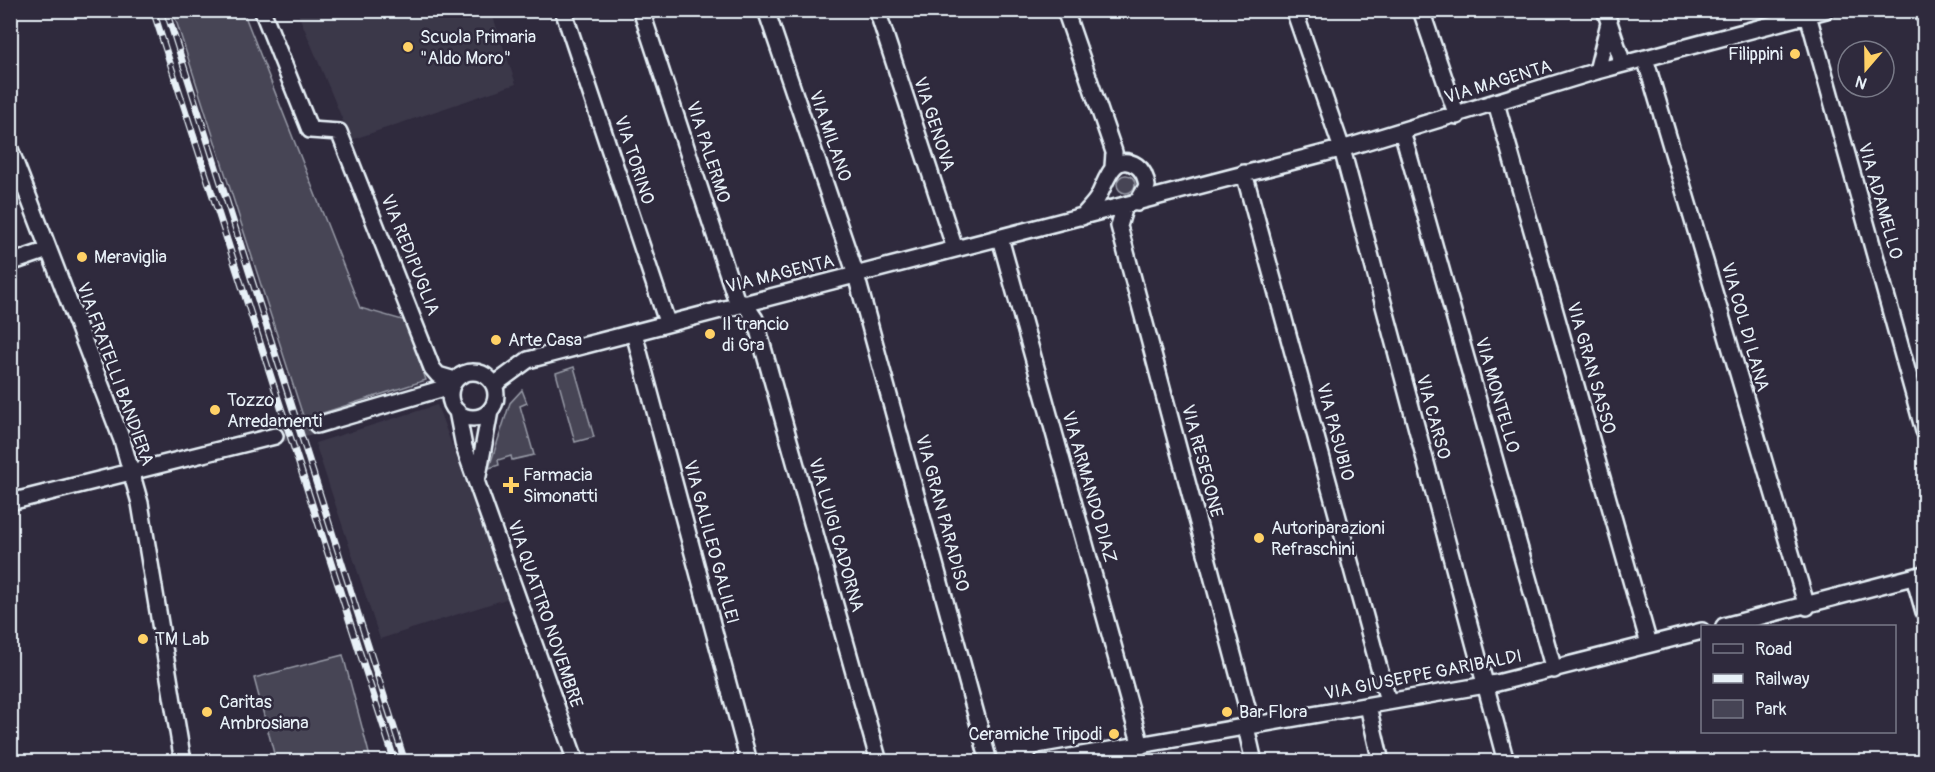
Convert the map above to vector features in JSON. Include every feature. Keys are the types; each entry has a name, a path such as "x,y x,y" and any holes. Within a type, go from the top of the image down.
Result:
{"street":[{"name":"VIA REDIPUGLIA","path":"262,10 310,130 339,132 432,368 438,375 453,383"},
{"name":"VIA TORINO","path":"563,10 667,322"},
{"name":"VIA PALERMO","path":"641,10 746,303"},
{"name":"VIA MILANO","path":"766,10 856,274"},
{"name":"VIA GENOVA","path":"877,10 955,249"},
{"path":"1065,10 1117,161 1098,197 1082,217"},
{"name":"VIA CARSO","path":"1294,10 1342,149 1506,762"},
{"path":"1421,10 1457,116"},
{"name":"VIA MAGENTA","path":"494,385 528,360 634,333 667,322 1342,149 1782,16 1808,15 1826,10"},
{"path":"1923,10 1924,16"},
{"name":"VIA ADAMELLO","path":"1808,15 1924,431"},
{"path":"1607,17 1623,64"},
{"path":"1597,71 1607,17"},
{"name":"VIA COL DI LANA","path":"1645,58 1807,607"},
{"name":"VIA GRAN SASSO","path":"1496,103 1649,644"},
{"name":"VIA MONTELLO","path":"1402,131 1554,670"},
{"name":"VIA FRATELLI BANDIERA","path":"10,149 122,440 131,471 140,503 183,762"},
{"path":"1117,161 1139,167 1147,179 1162,188 1181,192"},
{"name":"VIA PASUBIO","path":"1244,173 1388,701"},
{"path":"1104,183 1107,195 1127,205 1146,193 1147,179"},
{"name":"VIA RESEGONE","path":"1127,205 1119,226 1249,726 1254,762"},
{"name":"VIA ARMANDO DIAZ","path":"1000,238 1141,746"},
{"path":"10,263 48,250"},
{"name":"VIA GRAN PARADISO","path":"856,274 990,762"},
{"name":"VIA LUIGI CADORNA","path":"746,303 755,319 879,762"},
{"name":"VIA GALILEO GALILEI","path":"634,333 749,762"},
{"path":"317,425 421,397 453,383 468,372 528,360"},
{"path":"421,397 454,408 470,418 484,416 490,411 496,399 494,385 490,378 476,371"},
{"path":"453,383 454,408"},
{"name":"VIA QUATTRO NOVEMBRE","path":"454,408 464,447 576,762"},
{"name":"VIA QUATTRO NOVEMBRE","path":"477,479 490,411"},
{"path":"12,503 275,436"},
{"path":"1732,625 1807,607 1919,575 1924,612"},
{"name":"VIA GIUSEPPE GARIBALDI","path":"1041,762 1081,758 1388,701 1485,690 1649,644 1701,632"},
{"path":"1368,706 1381,762"}],"shaded area":[{"name":"Scuola Primaria \"Aldo Moro\"","path":"297,11 491,11 516,84 351,140"},
{"path":"437,405 509,598 380,639 315,443"}],"green space":[{"path":"173,11 243,11 360,308 406,321 426,380 304,419"},
{"path":"1126,175 1132,178 1135,184 1132,190 1126,193 1120,190 1117,184 1120,178"},
{"path":"574,367 594,437 575,442 556,373"},
{"path":"522,390 527,403 520,406 534,455 512,460 511,456 498,460 499,465 489,468 510,403"},
{"path":"343,655 371,761 276,761 254,678"}],"tunnel":[{"path":"275,436 317,425"}],"railway":[{"path":"153,10 395,762"},
{"path":"166,10 405,762"}],"place":[{"name":"Scuola Primaria \"Aldo Moro\"","path":"408,47"},
{"name":"Filippini","path":"1795,54"},
{"name":"Meraviglia","path":"82,257"},
{"name":"Il trancio di Gra","path":"710,334"},
{"name":"Arte Casa","path":"496,340"},
{"name":"Tozzo Arredamenti","path":"215,410"},
{"name":"Farmacia Simonatti","path":"511,485"},
{"name":"Autoriparazioni Refraschini","path":"1259,538"},
{"name":"TM Lab","path":"143,639"},
{"name":"Caritas Ambrosiana","path":"207,712"},
{"name":"Bar Flora","path":"1227,712"},
{"name":"Ceramiche Tripodi","path":"1114,734"}]}
